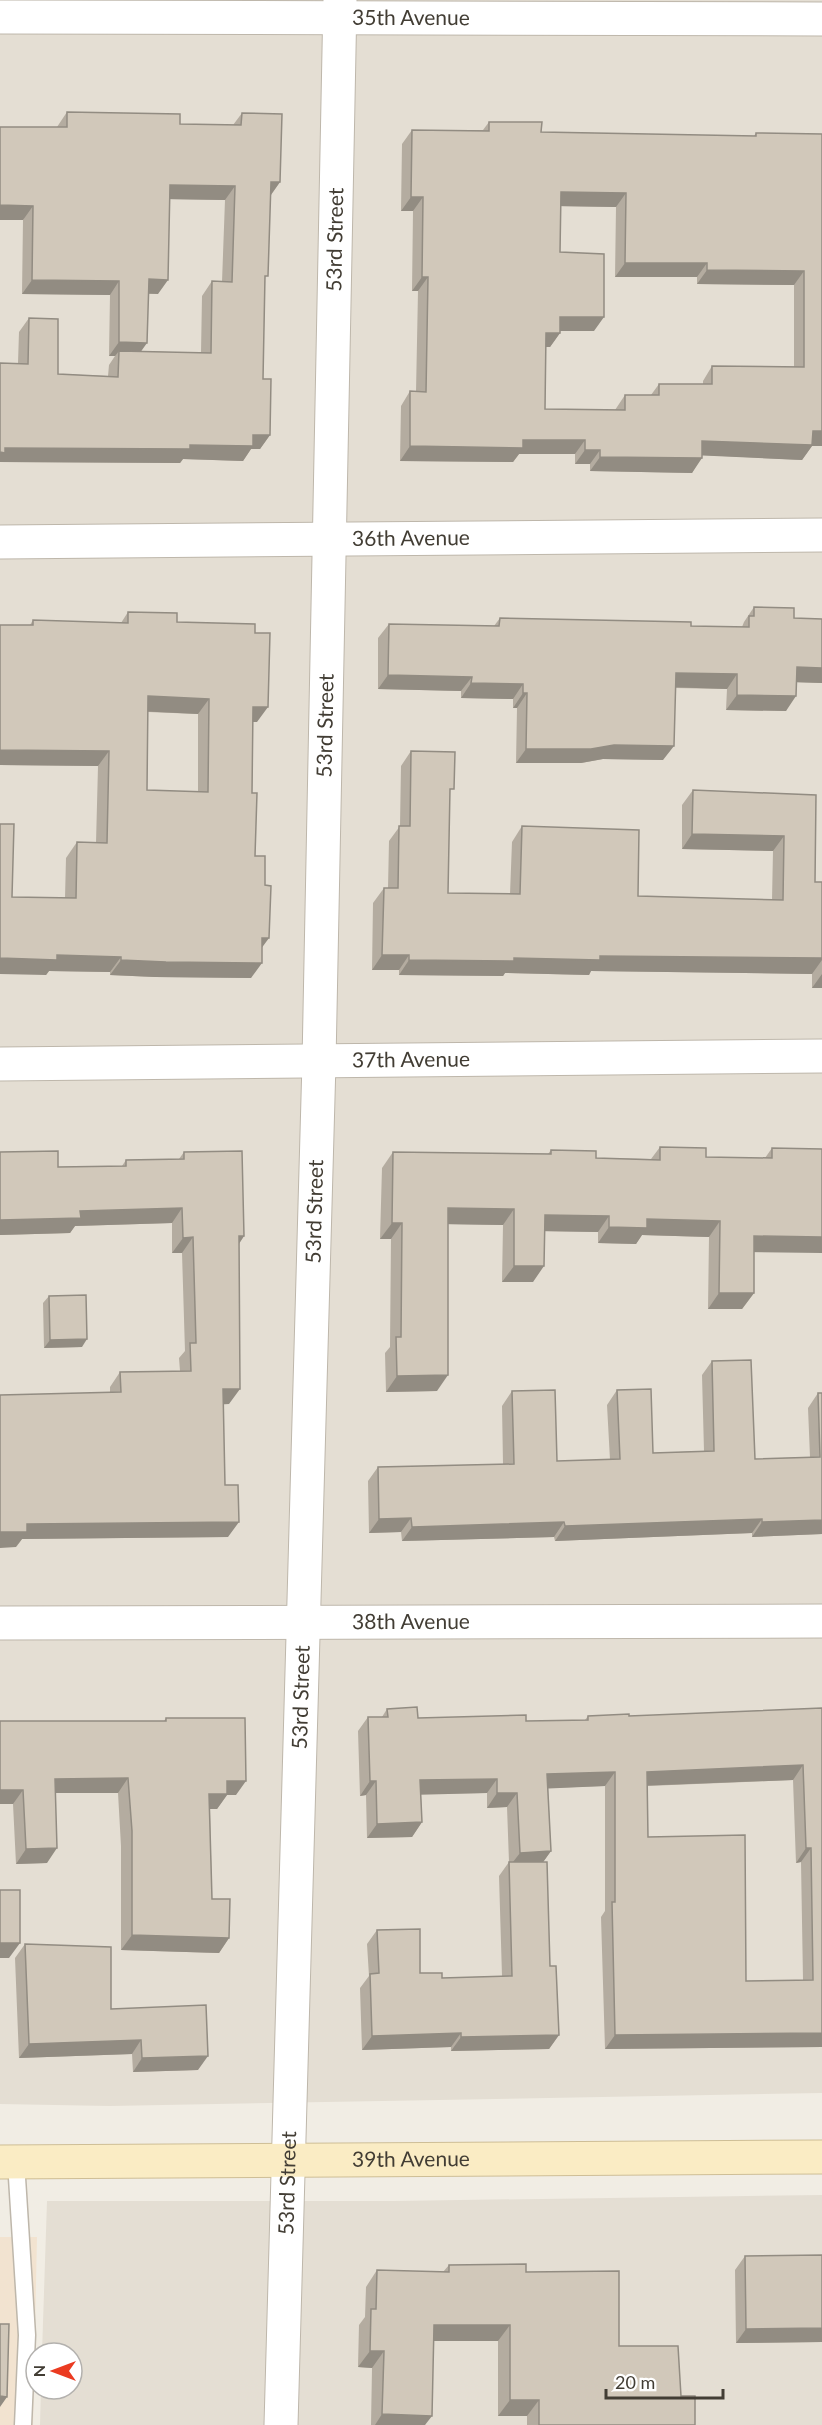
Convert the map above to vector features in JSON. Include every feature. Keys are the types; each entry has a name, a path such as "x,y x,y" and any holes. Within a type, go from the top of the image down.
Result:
{"main road":[{"name":"39th Avenue","path":"8,2162 822,2157"}],"street":[{"name":"35th Avenue","path":"0,17 340,10 822,19"},
{"name":"53rd Street","path":"281,2425 319,1062 340,10"},
{"name":"36th Avenue","path":"0,542 822,535"},
{"name":"37th Avenue","path":"0,1064 822,1056"},
{"name":"38th Avenue","path":"0,1623 822,1621"}],"lane":[{"path":"8,2162 27,2335 23,2425"}],"shaded area":[{"path":"0,0 822,0 822,2093 110,2106 0,2104"},
{"path":"822,2195 822,2425 40,2425 41,2401 84,2401 84,2341 42,2341 47,2201 394,2201"},
{"path":"0,2237 37,2237 35,2341 24,2341 24,2401 34,2401 33,2425 0,2425"}],"building":[{"path":"67,112 180,114 180,124 241,125 242,113 282,114 280,182 271,182 268,276 265,276 263,379 271,379 270,435 253,435 253,446 190,445 190,449 5,448 5,453 0,452 0,363 28,364 29,318 58,319 58,374 118,377 119,351 211,353 212,281 232,282 235,186 170,185 168,280 149,279 147,343 119,342 119,281 32,280 33,206 0,205 0,127 67,127"},
{"path":"489,122 542,122 541,132 756,136 756,133 822,134 822,431 813,431 812,445 702,441 702,458 600,457 600,450 585,450 585,440 523,440 523,448 410,446 410,391 426,392 428,277 422,277 423,197 411,197 412,130 489,131","holes":["561,192 626,193 625,263 707,263 707,270 804,271 804,367 712,366 712,384 659,384 659,395 625,395 625,410 545,409 546,333 560,333 560,317 604,317 604,254 560,252"]},
{"path":"754,607 794,608 794,618 822,619 822,668 797,667 796,696 737,695 737,674 676,673 674,746 614,745 591,749 526,749 527,693 523,693 523,684 471,683 472,677 388,675 389,624 499,626 500,618 691,622 691,626 749,627 749,616 754,616"},
{"path":"128,612 177,613 177,622 255,624 255,633 270,633 268,707 253,707 252,793 257,793 255,856 265,856 265,885 271,886 269,938 262,938 262,963 166,962 121,960 121,957 57,955 57,960 0,958 0,824 14,824 12,897 76,898 77,842 107,843 109,751 0,750 0,625 33,625 33,620 128,623","holes":["148,696 209,699 208,792 147,790"]},
{"path":"411,751 455,752 454,789 450,789 448,893 520,894 522,826 639,830 638,896 783,900 784,836 692,834 693,790 816,795 815,882 822,882 822,958 600,956 600,960 514,958 514,961 409,960 409,955 382,955 384,888 398,888 399,826 410,826"},
{"path":"660,1147 706,1148 706,1157 772,1158 772,1148 822,1149 822,1237 754,1236 754,1293 719,1293 720,1221 647,1219 647,1228 609,1227 609,1216 545,1215 544,1266 514,1266 514,1209 448,1208 448,1375 397,1376 396,1337 401,1337 402,1223 392,1223 393,1152 551,1154 551,1150 596,1151 596,1158 660,1160"},
{"path":"58,1151 58,1167 126,1166 126,1160 184,1159 184,1152 242,1151 244,1236 239,1236 240,1389 223,1389 225,1485 238,1485 239,1522 27,1524 27,1532 0,1532 0,1395 121,1392 120,1372 191,1371 190,1343 196,1343 193,1237 183,1238 182,1208 80,1211 81,1218 0,1220 0,1152"},
{"path":"86,1295 87,1339 50,1340 49,1296"},
{"path":"751,1360 755,1459 820,1457 818,1393 822,1393 822,1520 762,1522 762,1519 565,1526 564,1522 412,1527 411,1518 379,1519 378,1467 514,1464 512,1391 555,1390 557,1461 620,1459 617,1390 651,1389 653,1453 714,1451 712,1361"},
{"path":"417,1707 418,1718 526,1715 526,1721 588,1720 588,1716 629,1714 629,1716 822,1708 822,2033 615,2035 612,1902 615,1902 615,1772 547,1774 551,1851 520,1853 517,1793 497,1793 497,1779 420,1780 422,1822 377,1824 376,1781 370,1781 368,1717 388,1717 387,1709","holes":["803,1765 806,1848 811,1848 813,1980 746,1981 745,1835 648,1837 647,1772"]},
{"path":"166,1718 245,1718 246,1781 227,1781 227,1794 209,1794 212,1899 230,1899 229,1938 132,1935 132,1831 128,1778 55,1779 57,1848 26,1849 23,1790 0,1790 0,1721 166,1721"},
{"path":"509,1862 547,1862 550,1966 556,1966 559,2035 461,2037 461,2033 372,2036 370,1974 379,1973 377,1930 420,1929 420,1973 442,1973 442,1978 512,1976"},
{"path":"0,1890 20,1890 20,1943 0,1943"},
{"path":"25,1944 111,1947 111,2009 206,2005 208,2056 142,2058 141,2040 29,2044"},
{"path":"822,2255 822,2328 746,2329 745,2256"},
{"path":"526,2264 526,2272 619,2271 619,2346 678,2346 681,2396 695,2396 695,2425 539,2425 539,2400 510,2400 510,2325 434,2325 432,2416 382,2414 384,2351 370,2351 371,2309 376,2309 377,2270 449,2272 449,2265"},
{"path":"0,2324 9,2324 7,2397 0,2396"}]}
